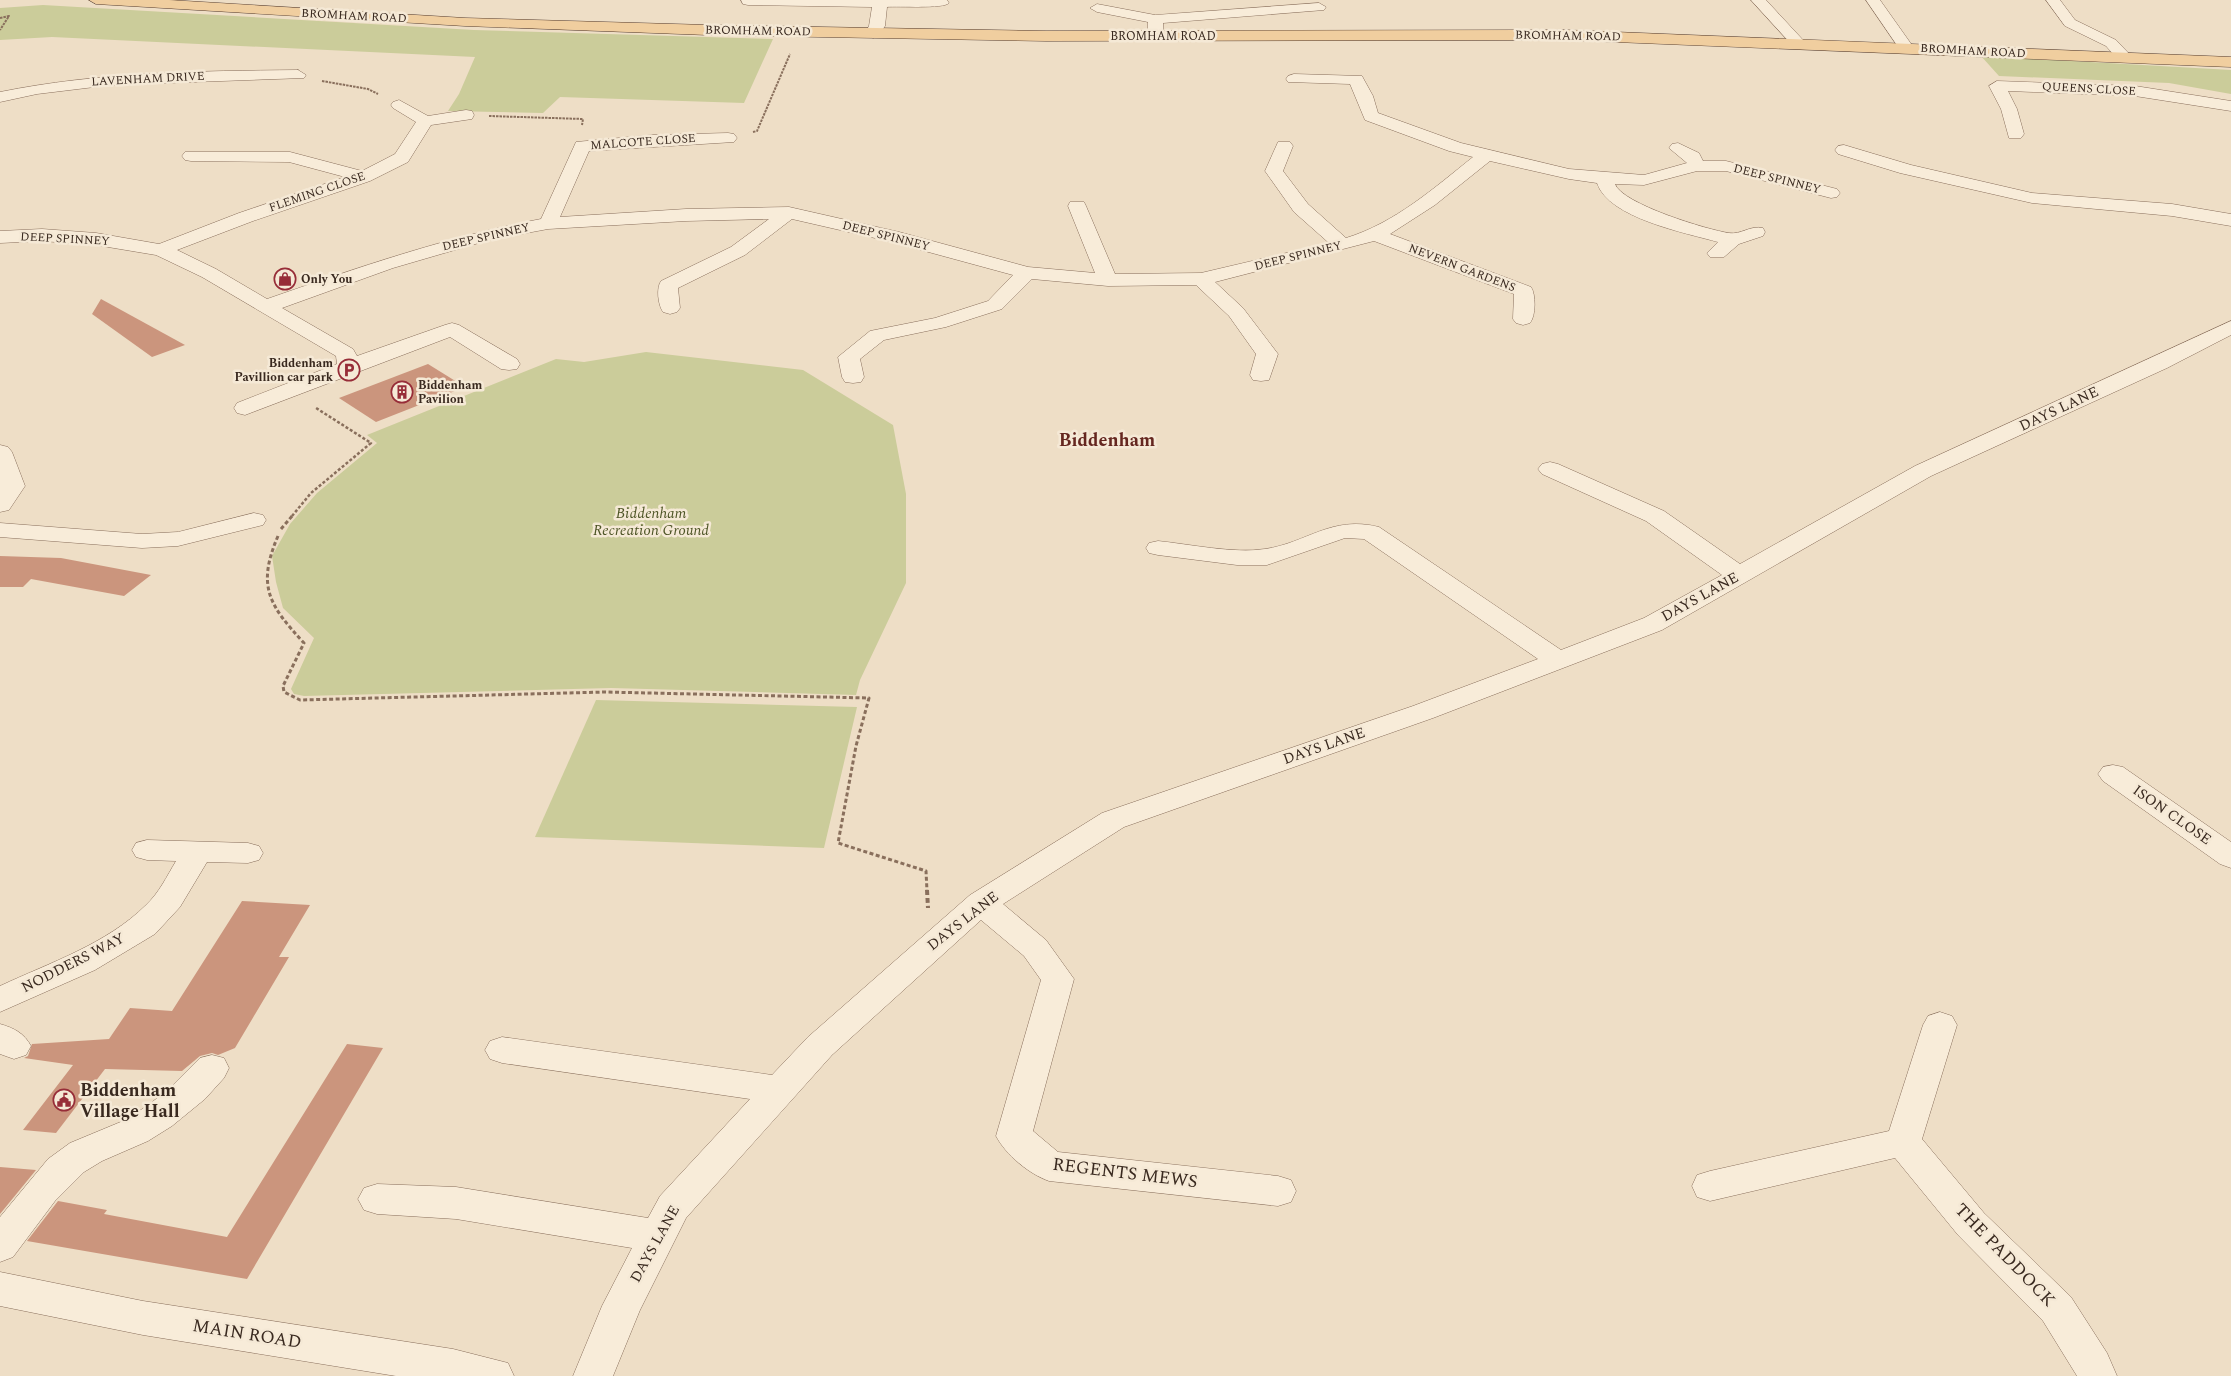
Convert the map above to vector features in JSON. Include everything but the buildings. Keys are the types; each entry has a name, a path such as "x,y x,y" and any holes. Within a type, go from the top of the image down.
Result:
{"main road":[{"name":"BROMHAM ROAD","path":"96,0 474,22 799,32 1156,36 1556,35 1798,43 2126,59 2231,62"}],"street":[{"path":"748,0 880,3 911,1 942,3"},
{"path":"1758,0 1798,43"},
{"path":"1873,0 1906,48"},
{"path":"2053,0 2070,23 2110,43 2126,59"},
{"path":"873,33 877,26 880,3"},
{"path":"1097,8 1155,18 1319,7"},
{"path":"1155,18 1156,36"},
{"name":"DEEP SPINNEY","path":"1353,63 1356,79 1365,96 1371,116 1455,147 1569,174 1604,178 1644,180 1697,166 1726,166 1831,193"},
{"name":"LAVENHAM DRIVE","path":"0,97 47,86 153,77 298,75"},
{"path":"1294,79 1356,79"},
{"name":"QUEENS CLOSE","path":"2015,134 2009,109 1997,86 2134,92 2231,106"},
{"path":"399,105 425,121 466,115"},
{"name":"FLEMING CLOSE","path":"160,250 246,217 364,178 402,158 425,121"},
{"name":"MALCOTE CLOSE","path":"548,223 582,146 652,140 728,138"},
{"path":"1284,146 1274,171 1301,208 1344,245"},
{"path":"1678,148 1693,157 1697,166"},
{"path":"1844,150 1906,169 2032,198 2172,210 2231,220"},
{"name":"DEEP SPINNEY","path":"265,307 386,264 486,235 548,223 686,215 790,213 892,236 1027,273 1108,280 1201,279 1344,245 1375,235 1430,201 1486,155"},
{"path":"191,156 290,157 364,178"},
{"path":"1604,178 1608,191 1628,204 1655,216 1732,240"},
{"path":"1077,206 1108,280"},
{"path":"670,308 668,285 738,251 790,213"},
{"path":"1716,253 1732,240 1756,232"},
{"name":"DEEP SPINNEY","path":"0,237 42,235 96,239 160,250 209,272 347,360"},
{"name":"NEVERN GARDENS","path":"1375,235 1524,291 1523,319"},
{"path":"853,377 849,357 877,335 939,323 995,305 1027,273"},
{"path":"1201,279 1236,312 1267,354 1261,375"},
{"name":"DAYS LANE","path":"593,1376 622,1306 673,1206 820,1046 939,938 982,903 1113,820 1423,712 1653,624 1923,471 2159,363 2231,327"},
{"path":"244,408 347,360 452,329 509,364"},
{"path":"0,452 13,486 0,505"},
{"path":"1550,469 1655,516 1739,575"},
{"path":"0,530 142,541 178,539 254,520"},
{"path":"1158,548 1237,557 1267,557 1343,531 1370,532 1558,660"},
{"name":"ISON CLOSE","path":"2113,774 2231,857"},
{"path":"147,850 248,853"},
{"name":"NODDERS WAY","path":"0,1000 99,953 132,933 158,913 198,851"},
{"name":"REGENTS MEWS","path":"982,903 1035,948 1058,979 1014,1136 1049,1166 1278,1191"},
{"path":"1710,1186 1903,1142 1940,1025"},
{"path":"502,1050 780,1090"},
{"path":"0,1246 53,1178 71,1160 91,1149 143,1128 167,1113 193,1091 212,1068"},
{"name":"THE PADDOCK","path":"1903,1142 1971,1224 2057,1309 2093,1366 2097,1376"},
{"path":"377,1199 456,1203 658,1236"},
{"name":"MAIN ROAD","path":"0,1290 142,1318 453,1367 494,1376"}],"path":[{"path":"0,18 9,16 0,30"},
{"path":"728,138 757,131 799,32"},
{"path":"298,75 368,89 399,105"},
{"path":"466,115 582,119 582,146"},
{"path":"310,404 371,443 311,493 282,527 268,556 268,584 275,610 304,643 283,686 284,692 300,700 605,692 869,698 856,746 838,843 926,871 929,927 939,938"}],"green space":[{"path":"43,5 474,30 773,39 744,103 560,97 543,113 448,111 459,94 475,57 52,37 0,40 0,8"},
{"path":"1981,56 2231,70 2231,94 2169,83 1999,76"},
{"name":"Biddenham Recreation Ground","path":"646,352 803,370 893,425 906,494 906,583 860,680 856,695 611,688 304,696 294,694 291,689 314,638 283,608 272,556 290,524 317,493 377,443 367,435 556,359 584,362"},
{"path":"596,700 857,707 824,848 535,837"}],"place":[{"name":"Only You","path":"285,279"},
{"name":"Biddenham Pavillion car park","path":"349,370"},
{"name":"Biddenham Pavilion","path":"402,392"},
{"name":"Biddenham Village Hall","path":"64,1100"}],"district":[{"name":"Biddenham","path":"1107,440"}]}
